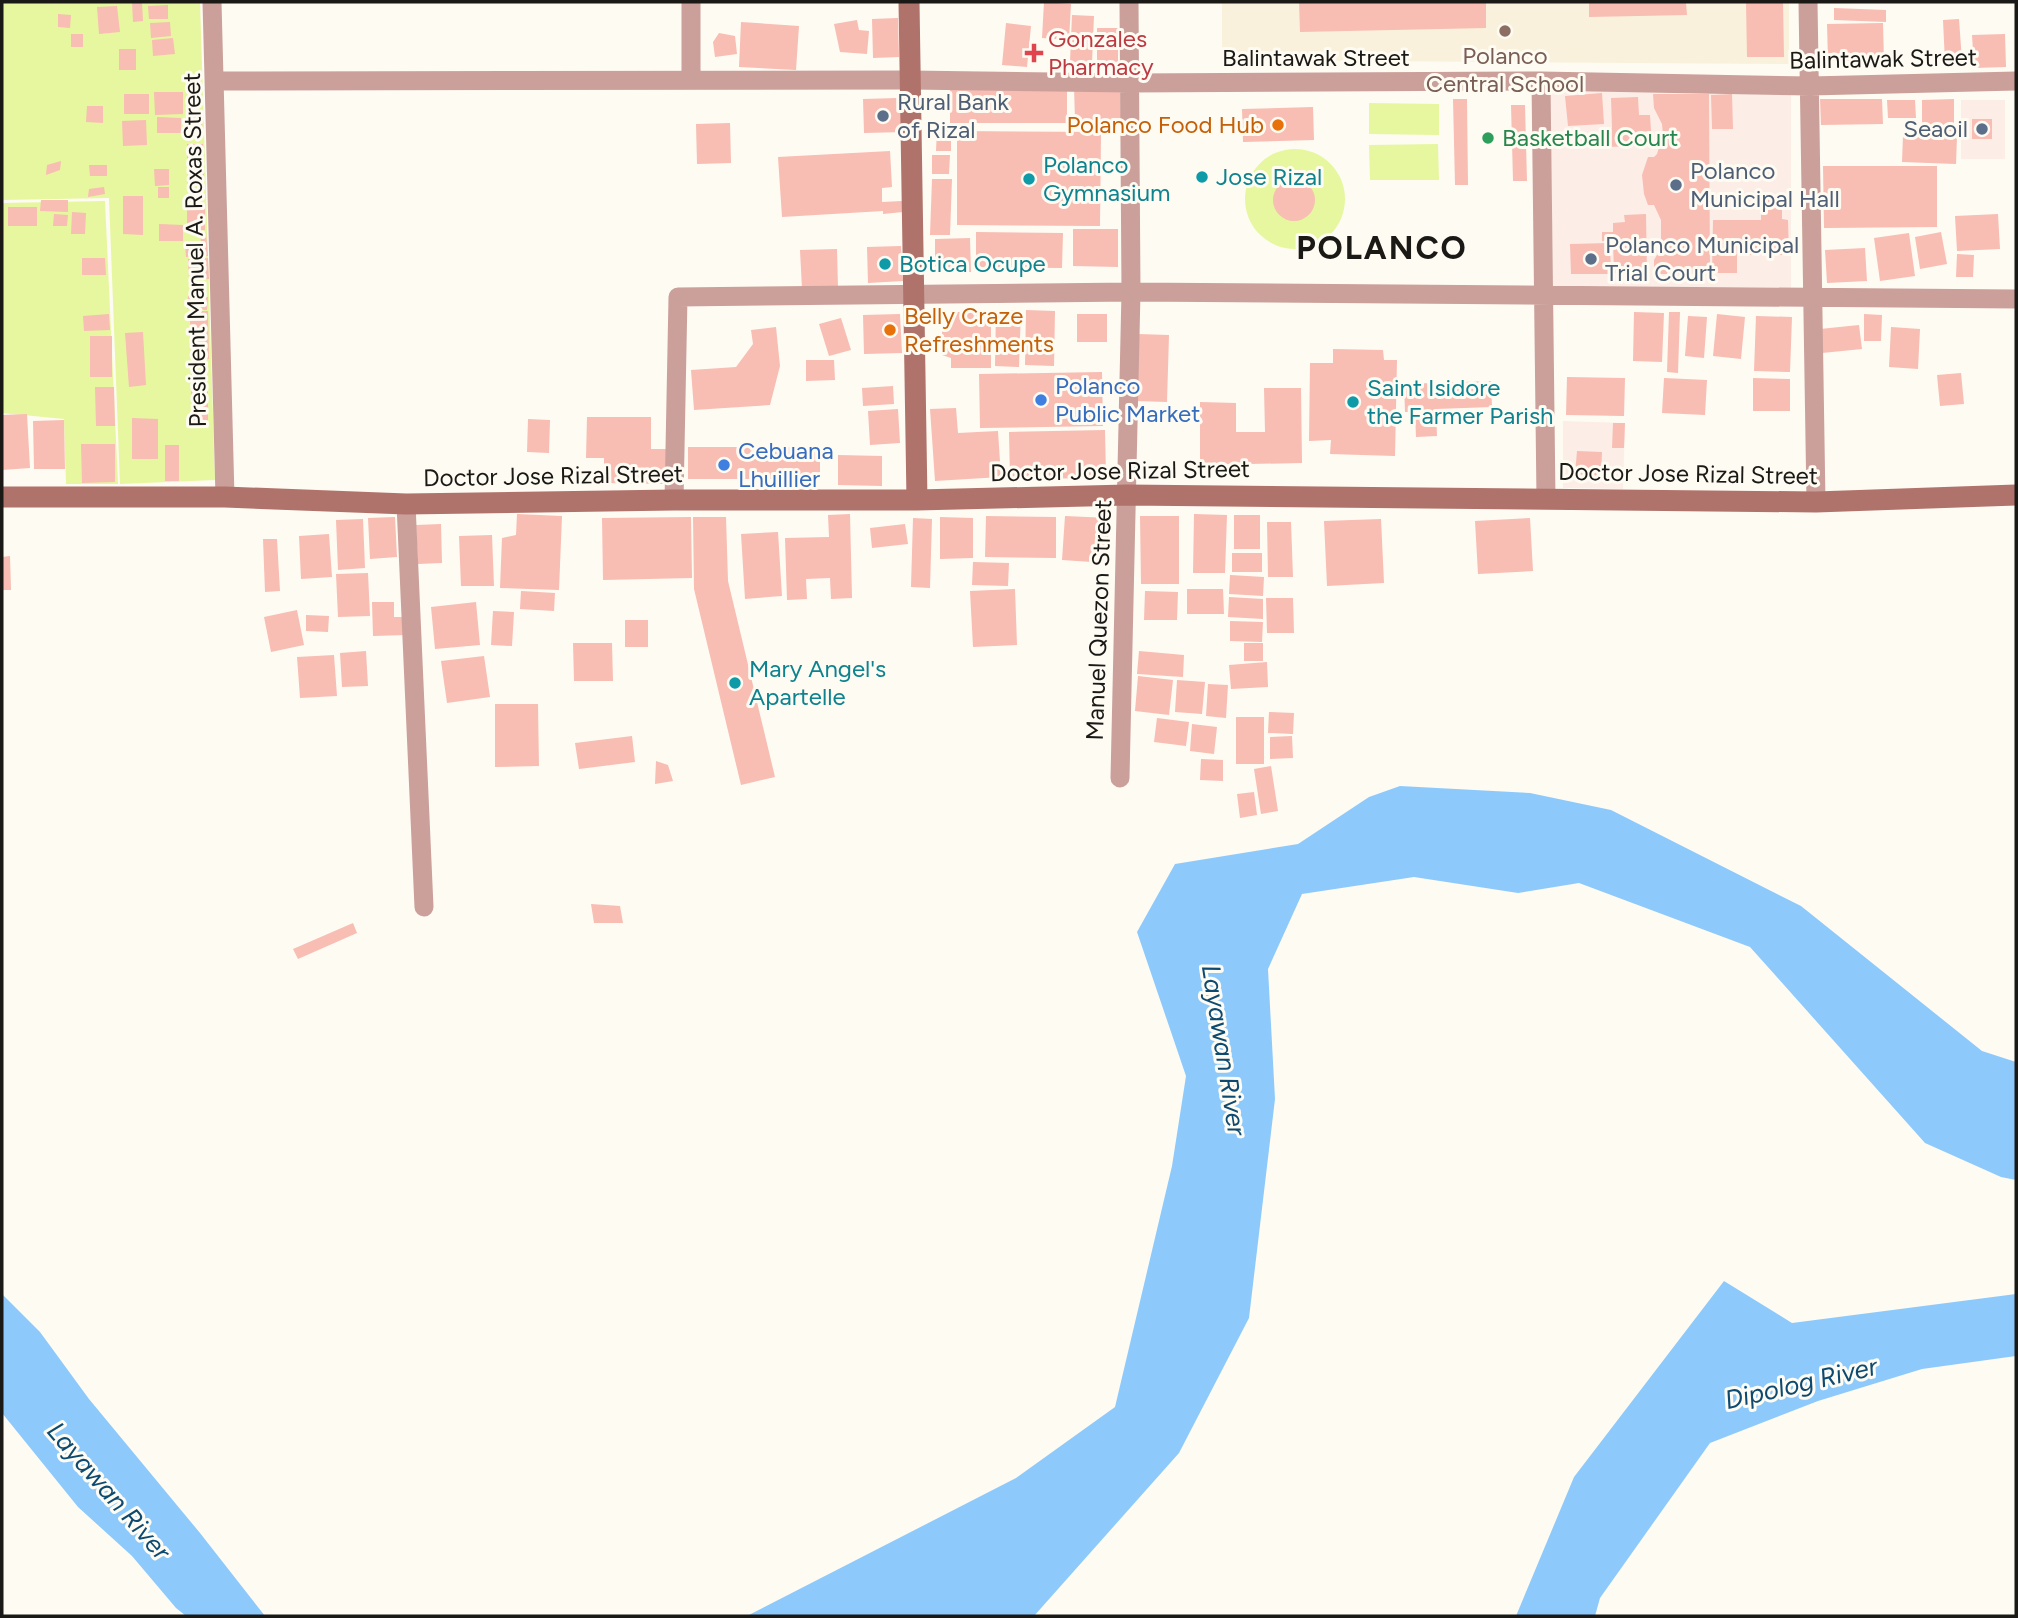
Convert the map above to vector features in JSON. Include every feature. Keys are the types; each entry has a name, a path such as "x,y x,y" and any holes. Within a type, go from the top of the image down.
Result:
{"main road":[{"path":"909,2 917,500"},
{"name":"Doctor Jose Rizal Street","path":"2,497 225,497 406,505 1127,495 1816,502 2016,495"}],"street":[{"name":"President Manuel A. Roxas Street","path":"212,2 225,497"},
{"path":"691,2 691,80"},
{"name":"Manuel Quezon Street","path":"1120,778 1131,292 1129,2"},
{"path":"1808,2 1816,502"},
{"name":"Balintawak Street","path":"215,81 1541,81 1810,86 2016,81"},
{"path":"1541,81 1546,499"},
{"path":"674,500 678,297 1131,292 2016,299"},
{"path":"406,505 424,907"}],"shaded area":[{"name":"Polanco Central School","path":"1222,2 1789,2 1789,64 1222,60"},
{"path":"1550,89 1791,91 1791,289 1553,286"},
{"path":"1961,100 2005,100 2005,159 1961,159"},
{"path":"1563,421 1625,423 1623,489 1563,488"}],"green space":[{"path":"2,2 200,2 215,480 120,484 109,198 2,200"},
{"path":"1369,103 1439,104 1439,135 1369,134"},
{"path":"1438,144 1439,180 1370,180 1369,145"},
{"path":"1285,149 1305,149 1331,163 1342,180 1345,199 1342,218 1331,235 1305,249 1285,249 1267,241 1253,227 1245,209 1245,189 1253,171 1267,157"},
{"path":"105,201 118,484 66,484 64,419 2,413 2,203"}],"water":[{"name":"Layawan River","path":"1400,786 1530,793 1611,810 1801,906 1982,1051 2016,1062 2016,1180 2001,1177 1925,1143 1750,947 1579,883 1518,893 1414,877 1302,894 1268,969 1275,1099 1249,1318 1179,1453 1034,1616 747,1616 1016,1478 1115,1407 1172,1166 1186,1076 1137,932 1175,864 1298,844 1369,797"},
{"name":"Dipolog River","path":"1724,1281 1792,1323 2016,1294 2016,1356 1922,1369 1818,1401 1710,1443 1600,1598 1595,1616 1516,1616 1574,1477"},
{"name":"Layawan River","path":"2,1294 40,1332 89,1399 265,1616 186,1616 132,1556 78,1507 2,1413"}],"building":[{"path":"132,2 142,2 143,21 133,22"},
{"path":"1044,2 1071,4 1069,40 1042,38"},
{"path":"1299,2 1486,2 1486,28 1300,32"},
{"path":"1589,2 1686,2 1687,15 1589,17"},
{"path":"1746,2 1783,2 1784,57 1747,57"},
{"path":"168,5 168,19 149,19 148,6"},
{"path":"117,6 120,32 99,34 97,7"},
{"path":"1834,8 1886,10 1886,22 1834,20"},
{"path":"58,14 71,15 70,28 58,27"},
{"path":"1072,15 1094,16 1092,63 1070,62"},
{"path":"898,18 899,57 873,58 872,19"},
{"path":"1959,19 1962,61 1945,62 1943,20"},
{"path":"857,20 859,30 869,31 867,54 840,52 834,24"},
{"path":"170,22 171,36 151,38 150,23"},
{"path":"741,22 799,26 796,70 739,67"},
{"path":"1006,23 1031,26 1027,67 1002,65"},
{"path":"1883,23 1884,61 1828,61 1827,24"},
{"path":"1097,28 1118,28 1118,66 1097,66"},
{"path":"719,33 735,36 737,54 715,57 713,42"},
{"path":"71,34 83,34 83,47 71,47"},
{"path":"2005,34 2006,67 1974,68 1972,35"},
{"path":"173,38 175,54 153,56 152,40"},
{"path":"119,49 136,49 136,70 119,70"},
{"path":"1074,86 1120,86 1121,120 1075,121"},
{"path":"950,89 1067,89 1067,123 950,123"},
{"path":"154,92 183,92 183,114 155,115"},
{"path":"1602,93 1604,124 1568,126 1565,96"},
{"path":"124,94 149,94 149,114 124,114"},
{"name":"Polanco Municipal Hall","path":"1653,94 1709,94 1710,274 1654,274 1654,260 1661,248 1661,220 1654,205 1648,205 1642,175 1648,157 1657,154 1663,135 1662,124 1654,108"},
{"path":"1732,94 1733,129 1712,129 1711,95"},
{"path":"1638,97 1639,115 1650,115 1651,131 1639,132 1640,146 1604,147 1603,128 1612,128 1611,98"},
{"path":"897,98 904,105 905,132 864,133 863,99"},
{"path":"1453,99 1467,99 1468,185 1455,185"},
{"path":"1820,99 1882,99 1883,124 1821,125"},
{"path":"1954,99 1954,131 1922,132 1922,100"},
{"path":"1887,100 1915,100 1916,118 1888,118"},
{"path":"1511,105 1525,105 1527,181 1513,181"},
{"path":"87,106 103,106 103,123 86,122"},
{"name":"Polanco Food Hub","path":"1313,107 1314,140 1243,142 1242,109"},
{"path":"201,115 203,132 186,133 185,117"},
{"path":"157,117 181,118 181,133 157,133"},
{"name":"Seaoil","path":"1972,119 1992,119 1992,139 1972,139"},
{"path":"146,120 147,145 123,146 122,121"},
{"path":"730,123 731,163 697,164 696,124"},
{"path":"937,129 951,129 951,151 936,151"},
{"name":"Polanco Gymnasium","path":"957,131 1101,132 1100,226 957,225"},
{"path":"1903,135 1957,137 1956,164 1902,162"},
{"path":"187,144 203,144 203,161 187,161"},
{"path":"890,151 892,187 882,188 882,202 902,201 903,212 782,217 778,157"},
{"path":"932,155 950,155 949,174 932,174"},
{"path":"61,161 60,170 46,175 47,165"},
{"path":"188,163 204,163 204,185 187,185"},
{"path":"89,165 107,165 107,176 90,176"},
{"path":"1823,166 1937,166 1937,227 1824,228"},
{"path":"154,169 169,169 169,185 155,186"},
{"path":"932,179 952,179 950,235 930,235"},
{"path":"1294,179 1309,185 1315,200 1309,215 1294,221 1279,215 1273,200 1279,185"},
{"path":"104,187 105,194 88,197 89,189"},
{"path":"158,187 169,187 169,198 158,198"},
{"path":"123,196 143,196 143,235 123,234"},
{"path":"1761,199 1782,199 1782,219 1788,220 1789,255 1737,255 1737,273 1712,273 1713,220 1761,220"},
{"path":"41,200 68,200 68,212 40,211"},
{"path":"187,204 205,204 205,230 187,231"},
{"path":"8,207 37,207 37,226 8,226"},
{"path":"72,212 86,213 85,234 71,234"},
{"path":"54,214 68,215 67,226 53,226"},
{"path":"1646,214 1647,273 1614,273 1613,240 1602,241 1602,232 1613,232 1613,223 1625,222 1624,215"},
{"path":"1998,214 2000,249 1957,251 1955,216"},
{"path":"159,224 183,225 183,241 159,241"},
{"path":"1073,229 1118,229 1118,267 1073,266"},
{"path":"206,232 208,256 186,257 185,244 201,243 200,233"},
{"path":"976,232 1063,233 1062,268 976,267"},
{"path":"1941,232 1947,264 1920,269 1915,237"},
{"path":"1909,233 1915,276 1880,281 1874,238"},
{"path":"970,238 971,272 935,273 935,239"},
{"name":"Polanco Municipal Trial Court","path":"1610,243 1611,274 1571,274 1570,244"},
{"name":"Botica Ocupe","path":"901,246 903,281 868,283 867,247"},
{"path":"1865,248 1867,281 1827,283 1825,250"},
{"path":"837,249 838,288 802,289 800,250"},
{"path":"1957,254 1974,255 1973,277 1956,277"},
{"path":"82,258 105,258 106,275 82,275"},
{"path":"208,258 209,279 189,280 188,259"},
{"path":"188,296 208,297 207,310 187,309"},
{"path":"996,310 1021,310 1019,367 995,366"},
{"path":"1026,310 1055,311 1054,366 1025,365"},
{"path":"201,311 208,311 209,359 191,359 190,320 201,320"},
{"path":"950,312 991,312 991,368 951,368 951,358 942,355 942,325 950,325"},
{"path":"1634,312 1664,313 1662,362 1633,361"},
{"path":"1669,312 1680,312 1678,373 1667,372"},
{"path":"109,314 110,330 84,331 83,316"},
{"path":"900,314 902,353 864,354 863,315"},
{"path":"1077,314 1107,314 1107,342 1077,342"},
{"path":"1717,314 1745,317 1741,359 1713,356"},
{"path":"1864,314 1882,315 1881,341 1864,341"},
{"path":"1688,316 1707,317 1704,358 1685,356"},
{"path":"1756,316 1792,317 1790,372 1754,371"},
{"path":"841,318 851,350 829,356 819,324"},
{"path":"1859,325 1862,349 1822,353 1820,329"},
{"path":"776,327 780,366 770,405 694,410 691,370 736,367 753,344 751,330"},
{"path":"1891,327 1920,329 1918,369 1889,367"},
{"path":"143,332 146,385 129,387 125,333"},
{"path":"1138,334 1169,335 1167,402 1136,401"},
{"path":"90,336 112,336 112,377 90,377"},
{"name":"Saint Isidore the Farmer Parish","path":"1333,349 1383,350 1384,360 1397,360 1395,456 1330,454 1331,440 1309,441 1310,363 1333,363"},
{"path":"806,360 834,360 835,380 806,381"},
{"name":"Polanco Public Market","path":"1102,372 1103,426 980,428 979,374"},
{"path":"1961,373 1964,404 1940,406 1937,375"},
{"path":"191,374 208,375 207,390 191,389"},
{"path":"1567,377 1625,378 1624,416 1566,415"},
{"path":"1664,378 1707,380 1705,415 1662,413"},
{"path":"1753,378 1790,379 1790,411 1753,411"},
{"path":"1491,381 1492,407 1436,409 1437,436 1416,437 1415,412 1405,412 1404,384"},
{"path":"893,386 894,404 863,406 862,388"},
{"path":"95,387 114,387 115,426 96,426"},
{"path":"1264,388 1301,388 1302,463 1200,465 1200,402 1236,403 1236,432 1265,432"},
{"path":"191,391 208,391 208,426 191,426"},
{"path":"956,408 958,433 998,431 1001,477 935,481 930,409"},
{"path":"898,409 900,443 870,445 868,411"},
{"path":"27,414 30,468 2,470 2,415"},
{"path":"587,417 651,417 651,449 668,449 667,484 604,483 604,458 586,458"},
{"path":"132,418 158,419 158,459 132,459"},
{"path":"528,419 550,420 549,453 527,452"},
{"path":"64,420 65,469 34,469 33,421"},
{"path":"1613,423 1625,423 1624,448 1612,448"},
{"path":"1105,430 1106,478 1010,479 1009,432"},
{"path":"81,444 115,444 115,482 82,483"},
{"path":"165,445 179,445 179,481 165,481"},
{"path":"688,447 820,447 820,479 688,479"},
{"path":"1577,451 1602,452 1601,476 1575,474"},
{"path":"838,455 882,456 882,486 838,485"},
{"path":"517,514 562,516 559,590 500,588 502,538 516,535"},
{"path":"850,514 852,598 831,599 830,578 806,579 807,599 787,600 785,538 829,537 828,515"},
{"path":"1194,514 1227,515 1225,573 1193,573"},
{"path":"1234,515 1260,515 1260,549 1234,549"},
{"path":"986,516 1056,517 1056,558 985,557"},
{"path":"1065,516 1109,518 1107,563 1062,560"},
{"path":"1140,516 1179,516 1179,584 1141,584"},
{"path":"395,517 397,557 370,559 368,518"},
{"path":"691,517 692,578 603,580 602,518"},
{"name":"Mary Angel's Apartelle","path":"693,517 726,517 728,581 775,777 741,785 694,589"},
{"path":"940,517 973,518 973,558 940,559"},
{"path":"913,518 932,519 930,588 911,587"},
{"path":"1530,518 1533,571 1478,574 1475,521"},
{"path":"363,519 365,568 338,570 336,520"},
{"path":"1381,519 1384,583 1327,586 1324,521"},
{"path":"1267,522 1291,522 1293,577 1268,577"},
{"path":"441,524 442,563 418,564 416,525"},
{"path":"905,524 908,544 872,548 870,528"},
{"path":"778,532 782,596 745,599 741,534"},
{"path":"329,534 332,577 301,579 299,536"},
{"path":"492,535 494,586 461,586 459,536"},
{"path":"263,539 277,539 280,591 265,592"},
{"path":"1232,553 1262,553 1262,572 1232,572"},
{"path":"10,556 11,590 2,590 2,557"},
{"path":"973,562 1009,563 1008,586 972,585"},
{"path":"368,573 370,616 338,617 336,574"},
{"path":"1230,575 1264,577 1263,596 1229,594"},
{"path":"1015,589 1017,645 973,647 970,591"},
{"path":"1187,589 1223,589 1224,614 1187,614"},
{"path":"521,591 555,593 554,611 520,609"},
{"path":"1145,591 1178,592 1177,620 1144,620"},
{"path":"1229,597 1263,599 1263,619 1228,617"},
{"path":"1266,598 1293,598 1294,633 1267,633"},
{"path":"372,602 394,602 394,617 407,617 407,635 373,636"},
{"path":"476,602 480,645 435,649 431,607"},
{"path":"297,610 304,645 271,652 264,617"},
{"path":"493,611 514,612 512,646 491,645"},
{"path":"306,615 329,616 328,632 306,631"},
{"path":"625,620 648,620 648,647 625,647"},
{"path":"1230,621 1263,622 1262,642 1230,641"},
{"path":"573,643 612,643 613,681 574,681"},
{"path":"1244,643 1263,643 1263,661 1244,661"},
{"path":"366,651 368,686 342,687 340,653"},
{"path":"1139,651 1184,655 1183,677 1137,674"},
{"path":"334,655 337,696 300,698 297,657"},
{"path":"484,656 490,697 447,703 441,661"},
{"path":"1267,662 1268,687 1231,689 1229,665"},
{"path":"1138,676 1173,680 1169,715 1135,711"},
{"path":"1177,680 1205,682 1202,714 1175,712"},
{"path":"1208,684 1228,685 1226,718 1206,716"},
{"path":"495,704 538,704 539,766 495,767"},
{"path":"1269,712 1294,713 1293,734 1268,733"},
{"path":"1236,717 1264,717 1264,764 1236,764"},
{"path":"1157,718 1189,722 1186,746 1154,742"},
{"path":"1192,724 1217,727 1214,754 1190,751"},
{"path":"632,736 635,762 579,769 575,743"},
{"path":"1292,736 1293,758 1270,759 1270,737"},
{"path":"1201,759 1223,760 1223,781 1200,780"},
{"path":"656,761 668,765 673,781 655,784"},
{"path":"1271,766 1278,811 1261,814 1254,769"},
{"path":"1254,792 1257,815 1240,818 1237,794"},
{"path":"591,904 620,906 623,923 594,923"},
{"path":"353,923 357,933 298,959 293,949"}],"place":[{"name":"Polanco Central School","path":"1505,31"},
{"name":"Gonzales Pharmacy","path":"1034,53"},
{"name":"Rural Bank of Rizal","path":"883,116"},
{"name":"Polanco Food Hub","path":"1278,125"},
{"name":"Seaoil","path":"1982,129"},
{"name":"Basketball Court","path":"1488,138"},
{"name":"Jose Rizal","path":"1202,177"},
{"name":"Polanco Gymnasium","path":"1029,179"},
{"name":"Polanco Municipal Hall","path":"1676,185"},
{"name":"Polanco Municipal Trial Court","path":"1591,259"},
{"name":"Botica Ocupe","path":"885,264"},
{"name":"Belly Craze Refreshments","path":"890,330"},
{"name":"Polanco Public Market","path":"1041,400"},
{"name":"Saint Isidore the Farmer Parish","path":"1353,402"},
{"name":"Cebuana Lhuillier","path":"724,465"},
{"name":"Mary Angel's Apartelle","path":"735,683"}],"district":[{"name":"POLANCO","path":"1382,248"}]}
